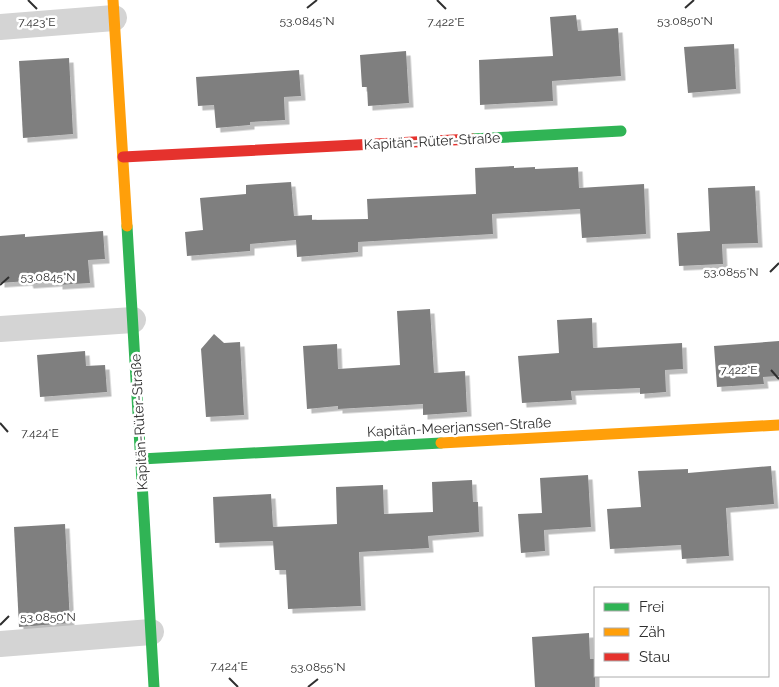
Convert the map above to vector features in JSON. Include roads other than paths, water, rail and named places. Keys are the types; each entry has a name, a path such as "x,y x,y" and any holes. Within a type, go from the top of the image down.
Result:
{"street":[{"name":"Kapitän-Rüter-Straße","path":"0,27 114,9 154,687"},
{"name":"Kapitän-Rüter-Straße","path":"123,157 622,131"},
{"path":"0,330 133,320"},
{"name":"Kapitän-Meerjanssen-Straße","path":"141,458 779,425"},
{"path":"0,644 151,632"}]}
